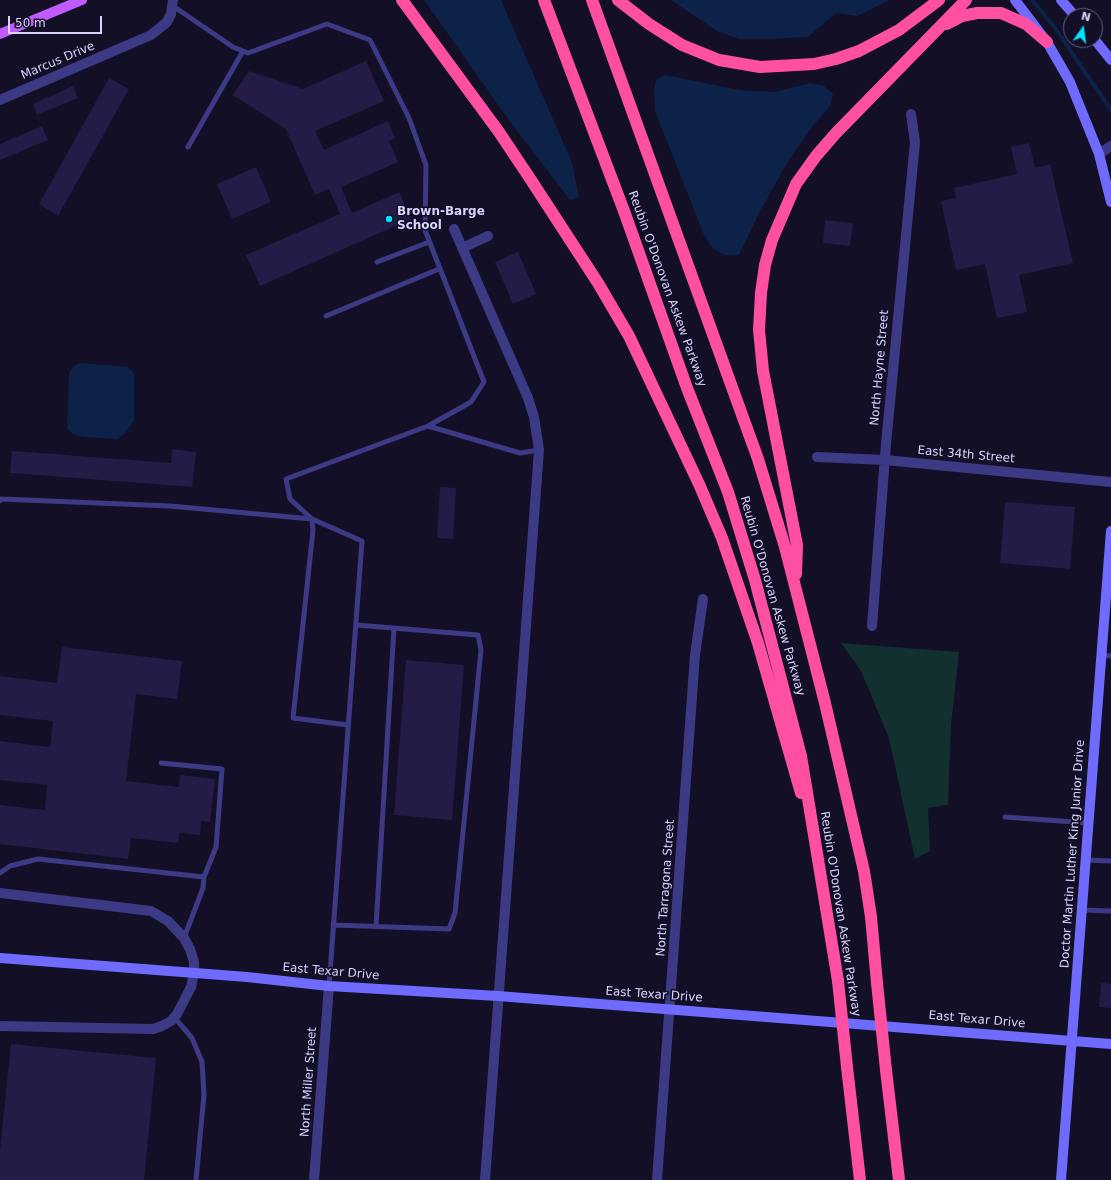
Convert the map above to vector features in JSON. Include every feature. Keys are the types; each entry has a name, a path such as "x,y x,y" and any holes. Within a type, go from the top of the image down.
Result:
{"highway":[{"path":"402,0 523,167 598,283 628,336 699,484 725,545 758,643 817,848"},
{"name":"Reubin O'Donovan Askew Parkway","path":"544,0 624,211 687,388 728,492 755,580 778,664 801,756 817,848 838,981 860,1180"},
{"name":"Reubin O'Donovan Askew Parkway","path":"592,0 758,459 785,547 825,703 864,871 871,917 876,983 898,1180"},
{"path":"618,0 649,24 682,45 719,60 760,67 814,64 836,59 859,51 899,30 939,0"},
{"path":"899,30 927,0"},
{"path":"795,587 797,546 763,371 759,310 765,265 772,240 796,184 816,156 836,133 966,0"},
{"path":"937,29 962,16 977,12 1000,13 1026,24 1046,42"}],"main road":[{"path":"0,34 82,0"},
{"path":"1015,0 1046,42 1070,82 1099,154 1111,202"},
{"path":"1061,0 1068,8"},
{"path":"1101,48 1111,60"},
{"name":"Doctor Martin Luther King Junior Drive","path":"1061,1180 1088,823 1106,656 1111,531"},
{"name":"East Texar Drive","path":"0,958 194,973 329,986 498,996 1111,1044"}],"street":[{"name":"Marcus Drive","path":"0,100 151,35 167,22 173,3"},
{"name":"North Hayne Street","path":"872,626 885,460 915,142 911,114"},
{"path":"1099,154 1111,146"},
{"path":"454,229 528,398 534,417 539,450 485,1180"},
{"path":"462,248 488,236"},
{"name":"East 34th Street","path":"818,457 885,460 1111,482"},
{"name":"North Tarragona Street","path":"657,1180 695,655 703,599"},
{"path":"0,893 151,911 168,921 184,938 190,949 194,962 194,973 191,987 174,1017 162,1026 153,1029 0,1026"},
{"name":"North Miller Street","path":"314,1180 329,986"}],"lane":[{"path":"173,3 233,47 248,53 327,24 370,40 409,118 426,165 425,230 484,382 471,402 428,426 286,479 290,499 312,519 313,530 293,718 348,725"},
{"path":"188,147 243,51"},
{"path":"377,262 429,242"},
{"path":"326,316 439,269"},
{"path":"428,426 520,453 539,450"},
{"path":"0,502 1,499 170,506 312,519 362,541 329,986"},
{"path":"333,925 449,929 455,913 481,650 478,635 356,625"},
{"path":"376,926 394,628"},
{"path":"161,763 222,769 216,847 204,877 203,888 184,938"},
{"path":"1005,817 1088,823"},
{"path":"0,873 10,866 38,859 204,877"},
{"path":"1086,860 1111,861"},
{"path":"1082,910 1111,911"},
{"path":"174,1017 192,1038 202,1062 204,1095 196,1180"}],"green space":[{"path":"841,643 959,652 951,725 948,805 928,808 930,851 915,859 889,738 861,671"}],"water":[{"path":"424,0 501,0 572,163 579,197 570,200 508,119"},
{"path":"671,0 890,0 857,16 836,13 808,37 739,39 717,31"},
{"path":"665,75 739,90 774,92 810,83 824,86 833,94 830,106 812,127 787,163 759,213 739,255 726,255 713,249 704,235 655,111 654,91 656,80"},
{"path":"82,363 128,367 134,373 134,421 123,435 117,439 82,437 72,433 67,428 69,373 75,365"}],"building":[{"path":"366,61 384,101 315,131 324,150 388,121 395,138 389,141 398,162 341,187 352,213 399,192 411,219 260,286 246,255 340,214 329,189 315,195 286,129 233,95 249,71 303,89"},
{"path":"109,78 129,89 58,216 39,204"},
{"path":"73,86 78,98 37,115 33,104"},
{"path":"42,126 48,140 0,160 0,144"},
{"path":"1029,143 1035,168 1050,164 1073,263 1019,275 1027,312 997,318 985,264 956,270 941,201 956,198 954,188 1017,174 1011,147"},
{"path":"256,167 271,202 232,219 217,184"},
{"path":"825,220 853,223 850,246 823,243"},
{"path":"518,252 536,294 513,304 495,262"},
{"path":"172,449 196,452 192,487 10,473 12,451 171,463"},
{"path":"440,487 456,488 453,539 437,538"},
{"path":"1005,502 1075,507 1070,569 1000,563"},
{"path":"62,647 182,661 177,699 136,694 126,781 179,787 180,775 215,779 210,822 201,821 200,835 179,833 178,843 131,838 128,859 0,844 0,805 45,810 47,785 0,780 0,741 50,747 53,721 0,715 0,676 57,683"},
{"path":"406,660 464,665 452,820 394,815"},
{"path":"1101,983 1111,984 1111,1008 1099,1007"},
{"path":"11,1044 156,1058 144,1180 0,1180 0,1150"}],"waterway":[{"path":"1032,0 1055,28 1111,110"}],"place":[{"name":"Brown-Barge School","path":"389,219"}]}
